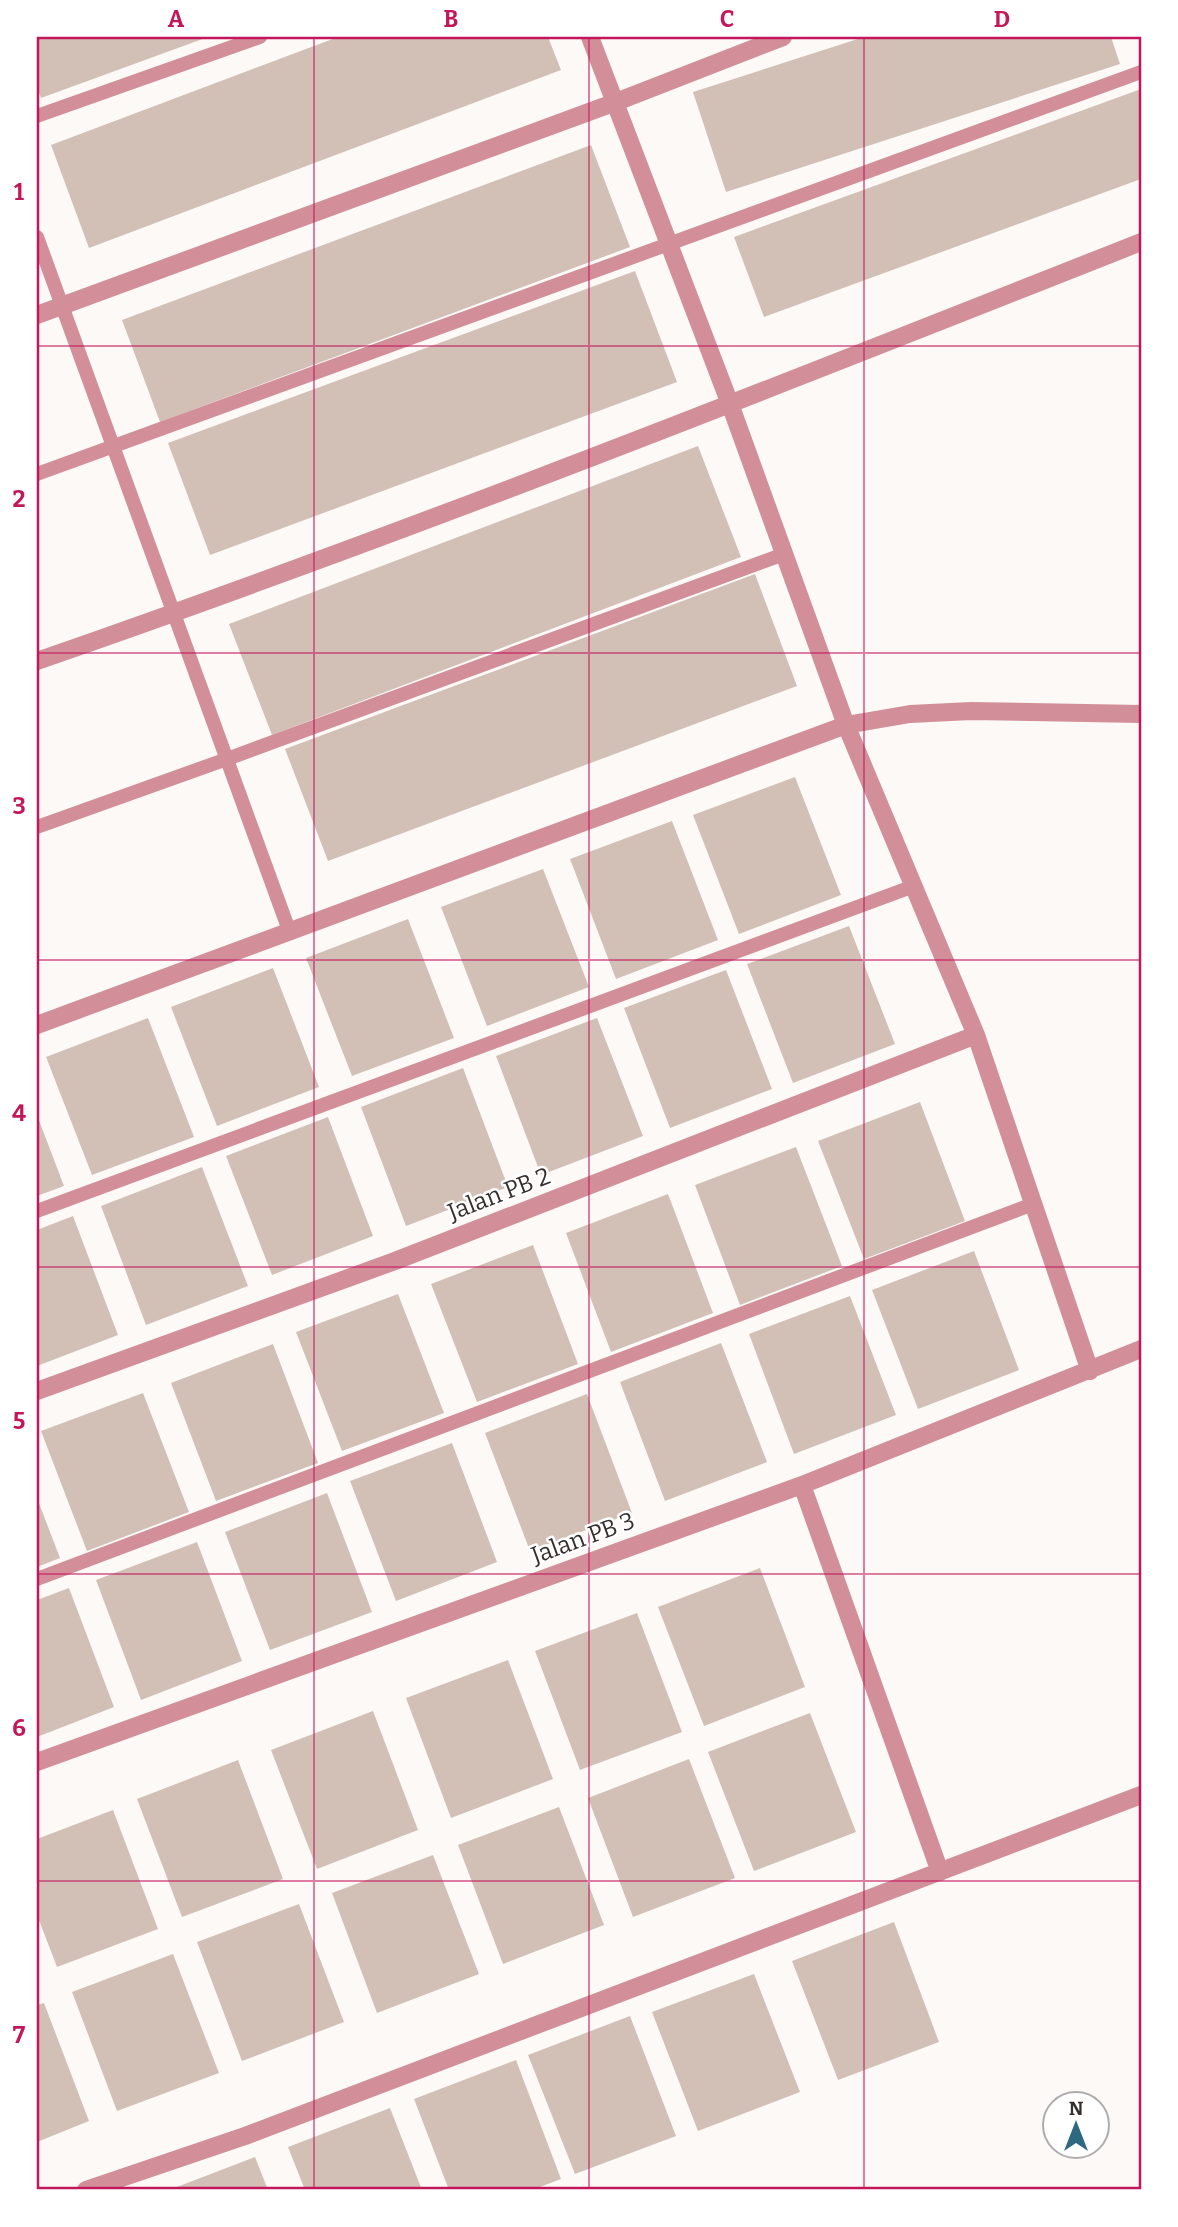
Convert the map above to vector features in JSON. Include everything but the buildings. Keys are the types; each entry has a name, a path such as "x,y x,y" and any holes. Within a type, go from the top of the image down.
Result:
{"street":[{"path":"590,37 730,404 846,725 976,1035 1090,1371"},
{"path":"37,315 616,102 783,37"},
{"path":"37,661 174,613 730,404 1141,242"},
{"path":"37,1025 846,725 910,714 971,711 1141,714"},
{"name":"Jalan PB 2","path":"37,1391 395,1261 976,1035"},
{"name":"Jalan PB 3","path":"37,1762 802,1485 1141,1349"},
{"path":"802,1485 940,1872"},
{"path":"86,2190 245,2136 1141,1795"}],"lane":[{"path":"37,116 260,37"},
{"path":"37,474 1141,72"},
{"path":"37,237 290,933"},
{"path":"37,827 783,554"},
{"path":"37,1211 914,886"},
{"path":"37,1579 1033,1204"}]}
